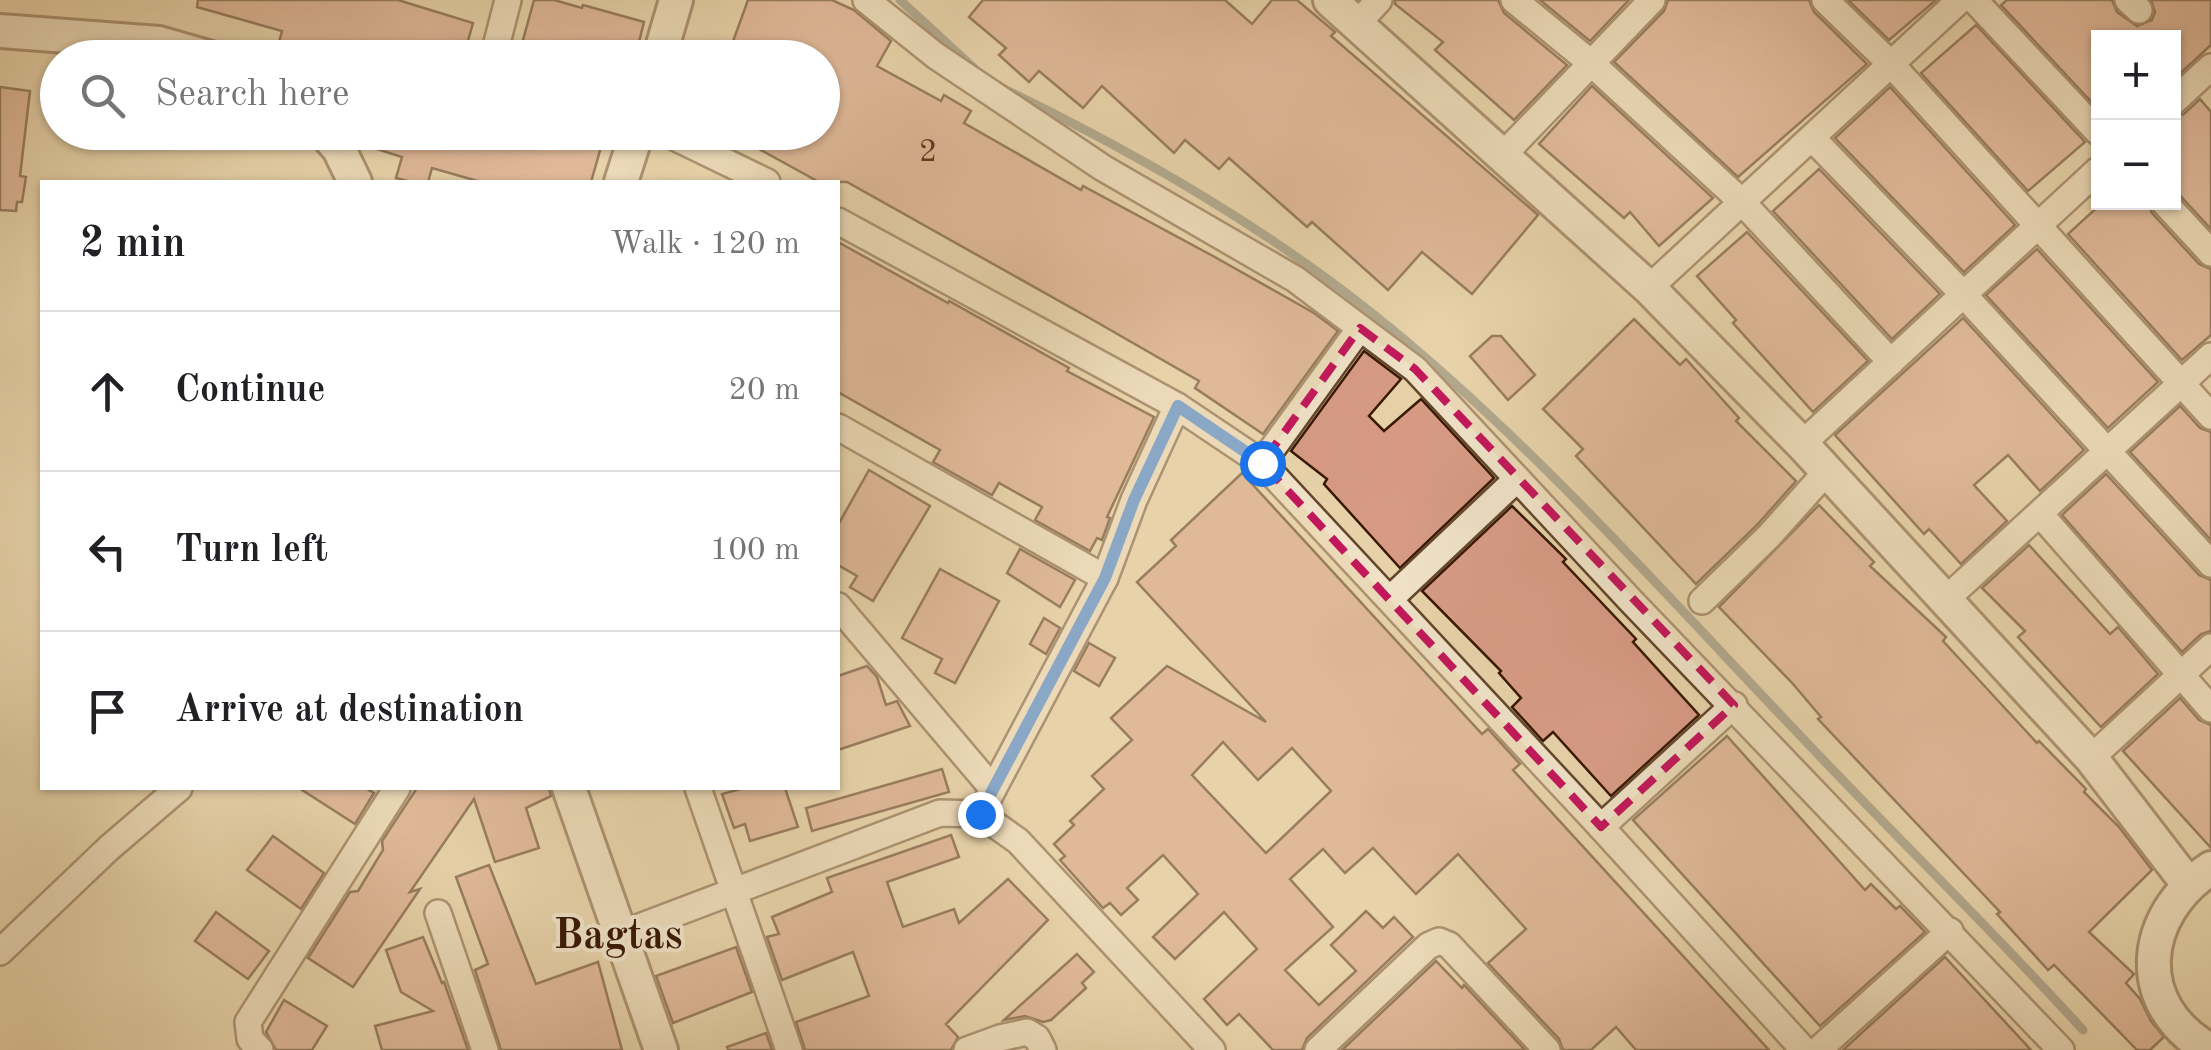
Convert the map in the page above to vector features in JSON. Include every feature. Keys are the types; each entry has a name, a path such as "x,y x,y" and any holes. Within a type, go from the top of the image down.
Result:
{"street":[{"path":"498,40 508,0"},
{"path":"664,40 676,0"},
{"path":"866,0 936,56 1103,168 1295,279 1415,369 2061,1050"},
{"path":"1330,0 1368,12 1504,154 1650,288 1802,444 2199,876 2168,906 2157,934 2153,963 2159,992 2172,1019 2194,1047"},
{"path":"1514,0 1591,63 1742,202 1891,362"},
{"path":"1504,154 1652,0"},
{"path":"1825,0 1891,64 2211,416"},
{"path":"1650,288 1960,0"},
{"path":"1974,0 2091,125"},
{"path":"0,31 119,40"},
{"path":"2181,97 2207,80"},
{"path":"1812,138 1964,295 2211,564"},
{"path":"339,150 354,180"},
{"path":"622,180 631,150"},
{"path":"701,150 763,180"},
{"path":"1802,444 2091,177"},
{"path":"2171,210 2211,253"},
{"path":"840,222 1178,406 1262,463 1602,826 1804,1050"},
{"path":"1262,463 1360,328"},
{"path":"1945,600 2211,356"},
{"path":"980,814 1105,578 1134,500 1178,406"},
{"path":"840,427 1105,578"},
{"path":"1702,600 1769,536 1827,472"},
{"path":"1390,599 1517,479"},
{"path":"2040,514 2211,710"},
{"path":"840,608 993,790"},
{"path":"2091,758 2211,647"},
{"path":"1602,826 1734,705"},
{"path":"0,952 177,790"},
{"path":"260,1050 250,1039 248,1022 395,790"},
{"path":"570,790 661,1050"},
{"path":"699,790 789,1050"},
{"path":"621,934 940,813 980,814 1018,841 1212,1050"},
{"path":"438,913 485,1050"},
{"path":"1818,1050 1950,930"},
{"path":"1318,1050 1428,946 1439,941 1449,945 1547,1050"},
{"path":"968,1050 1027,1032 1037,1038 1043,1050"}],"highlighted area":[{"path":"1360,328 1415,369 1734,705 1601,827 1262,463"}],"building":[{"path":"198,0 398,0 473,23 468,40 280,40 282,31 197,7"},
{"path":"534,0 554,0 582,8 583,5 644,22 640,40 523,40"},
{"path":"748,0 832,0 854,10 891,41 877,66 941,101 944,95 971,111 964,123 1081,190 1083,186 1213,256 1314,313 1338,331 1263,434 1195,388 1199,381 1093,320 847,182 815,180 761,150 840,150 840,40 734,40"},
{"path":"983,0 1225,0 1252,24 1272,0 1297,0 1335,32 1331,36 1538,215 1472,294 1422,252 1388,290 1312,222 1307,227 1229,158 1219,169 1185,140 1174,153 1102,86 1083,108 1039,71 1029,82 999,55 1006,48 969,17"},
{"path":"1395,0 1498,0 1504,13 1567,65 1514,120 1435,50 1443,42 1395,4"},
{"path":"1540,0 1629,0 1590,41"},
{"path":"1668,0 1809,0 1814,12 1867,64 1738,177 1614,62 1664,11"},
{"path":"1848,0 1936,0 1889,40"},
{"path":"2007,0 2112,0 2117,12 2137,26 2152,20 2155,12 2151,0 2211,0 2211,45 2181,73 2181,30 2091,30 2091,101 2001,5"},
{"path":"1976,25 2085,142 2028,191 1921,73"},
{"path":"1592,86 1713,198 1659,246 1630,212 1624,218 1539,144"},
{"path":"0,87 30,91 20,176 26,177 22,202 17,202 16,211 0,210"},
{"path":"1890,87 2015,225 1964,272 1835,138"},
{"path":"2200,99 2211,112 2211,229 2181,197 2184,114"},
{"path":"380,150 600,150 592,180 474,180 432,168 429,180 404,180 396,178 402,157"},
{"path":"1819,169 1940,294 1892,339 1773,211"},
{"path":"2094,210 2151,210 2199,264 2211,269 2211,335 2182,360 2068,234"},
{"path":"1747,232 1868,361 1813,412 1733,323 1736,320 1697,276"},
{"path":"840,243 1154,417 1107,517 1110,518 1102,540 1097,538 1090,551 1035,520 1042,507 999,483 992,495 933,462 940,450 840,393"},
{"path":"2037,249 2158,382 2108,428 1986,295"},
{"path":"1963,318 2084,450 2040,491 2008,455 1974,485 2007,521 1961,564 1929,529 1924,534 1835,435"},
{"path":"1634,319 1680,365 1686,359 1739,418 1736,421 1796,481 1696,584 1576,456 1583,449 1543,409"},
{"path":"1492,336 1501,336 1535,375 1508,400 1470,356"},
{"path":"1364,351 1401,379 1369,416 1384,431 1421,399 1494,478 1400,568 1324,484 1327,479 1291,451"},
{"path":"2180,406 2200,428 2211,432 2211,540 2130,452"},
{"path":"869,470 930,506 873,601 850,587 857,576 840,566 840,521"},
{"path":"1242,473 1482,734 1488,729 1520,764 1513,770 1769,1050 1636,1050 1616,1027 1591,1050 1563,1050 1559,1039 1488,963 1526,929 1458,854 1416,894 1373,848 1345,873 1323,849 1290,879 1333,927 1285,970 1319,1005 1356,971 1331,945 1366,911 1383,928 1394,917 1413,937 1307,1038 1302,1050 1273,1050 1239,1014 1227,1025 1204,999 1257,949 1224,912 1175,959 1153,937 1198,894 1163,855 1127,888 1138,900 1121,915 1110,903 1103,908 1060,860 1065,856 1054,844 1074,825 1070,821 1104,789 1092,776 1132,740 1111,718 1167,666 1266,722 1137,582 1176,546 1171,540","holes":["1223,742 1258,780 1292,748 1331,791 1266,853 1192,775"]},
{"path":"2106,474 2199,575 2211,580 2211,631 2201,634 2182,652 2062,515"},
{"path":"1819,505 1874,562 1870,566 1946,637 1943,641 2037,743 2086,789 2084,792 2119,827 2152,870 2089,932 2134,974 2126,983 2164,1037 2150,1050 2137,1050 2054,965 2048,970 1997,914 2000,912 1818,719 1821,717 1793,684 1719,607"},
{"path":"1512,506 1566,559 1563,562 1636,639 1633,642 1699,715 1611,796 1553,732 1543,741 1512,707 1521,698 1501,671 1422,591"},
{"path":"2029,545 2110,634 2118,627 2158,674 2101,727 2018,637 2025,631 1982,588"},
{"path":"1020,549 1075,580 1060,607 1007,573"},
{"path":"940,569 999,601 955,683 935,673 942,659 902,638"},
{"path":"1044,618 1060,628 1046,654 1030,644"},
{"path":"1089,643 1115,658 1099,686 1074,671"},
{"path":"867,666 877,677 886,705 897,701 910,726 840,749 840,675"},
{"path":"2180,698 2199,720 2211,725 2211,848 2123,751"},
{"path":"1727,736 1865,890 1871,884 1925,932 1820,1026 1633,820"},
{"path":"942,769 949,792 812,831 806,808"},
{"path":"302,790 374,793 355,824"},
{"path":"416,790 550,790 551,796 526,808 539,848 495,862 474,799 410,892 420,889 353,987 308,958 350,892 358,891 383,850 382,841"},
{"path":"737,790 786,790 798,827 750,841 745,824 734,828 722,794"},
{"path":"951,835 959,857 887,882 903,927 954,909 959,923 1008,879 1048,920 946,1024 958,1037 951,1050 805,1050 796,1022 869,996 853,952 782,980 767,937 779,934 772,917 832,892 827,878"},
{"path":"273,836 324,873 301,909 247,870"},
{"path":"489,865 536,984 598,962 622,1050 501,1050 475,970 488,964 456,877"},
{"path":"216,912 269,951 248,979 195,941"},
{"path":"423,937 468,1050 382,1050 375,1026 433,1011 401,992 386,950"},
{"path":"736,947 752,992 673,1023 656,976"},
{"path":"1077,954 1094,972 1082,983 1086,988 1051,1020 1043,1022 1025,1016 1004,1020"},
{"path":"1945,957 2031,1050 1843,1050"},
{"path":"1436,961 1525,1050 1342,1050"},
{"path":"284,1000 327,1026 312,1050 276,1050 266,1032"},
{"path":"766,1033 772,1050 728,1050 727,1047"}],"waterway":[{"path":"900,0 975,69"},
{"path":"1004,89 1107,141 1255,229 1349,295 1450,379 1608,533 2083,1030"}],"district":[{"name":"Bagtas","path":"618,937"}],"route":[{"path":"980,814 1105,578 1156,447 1178,406 1262,463"}]}
